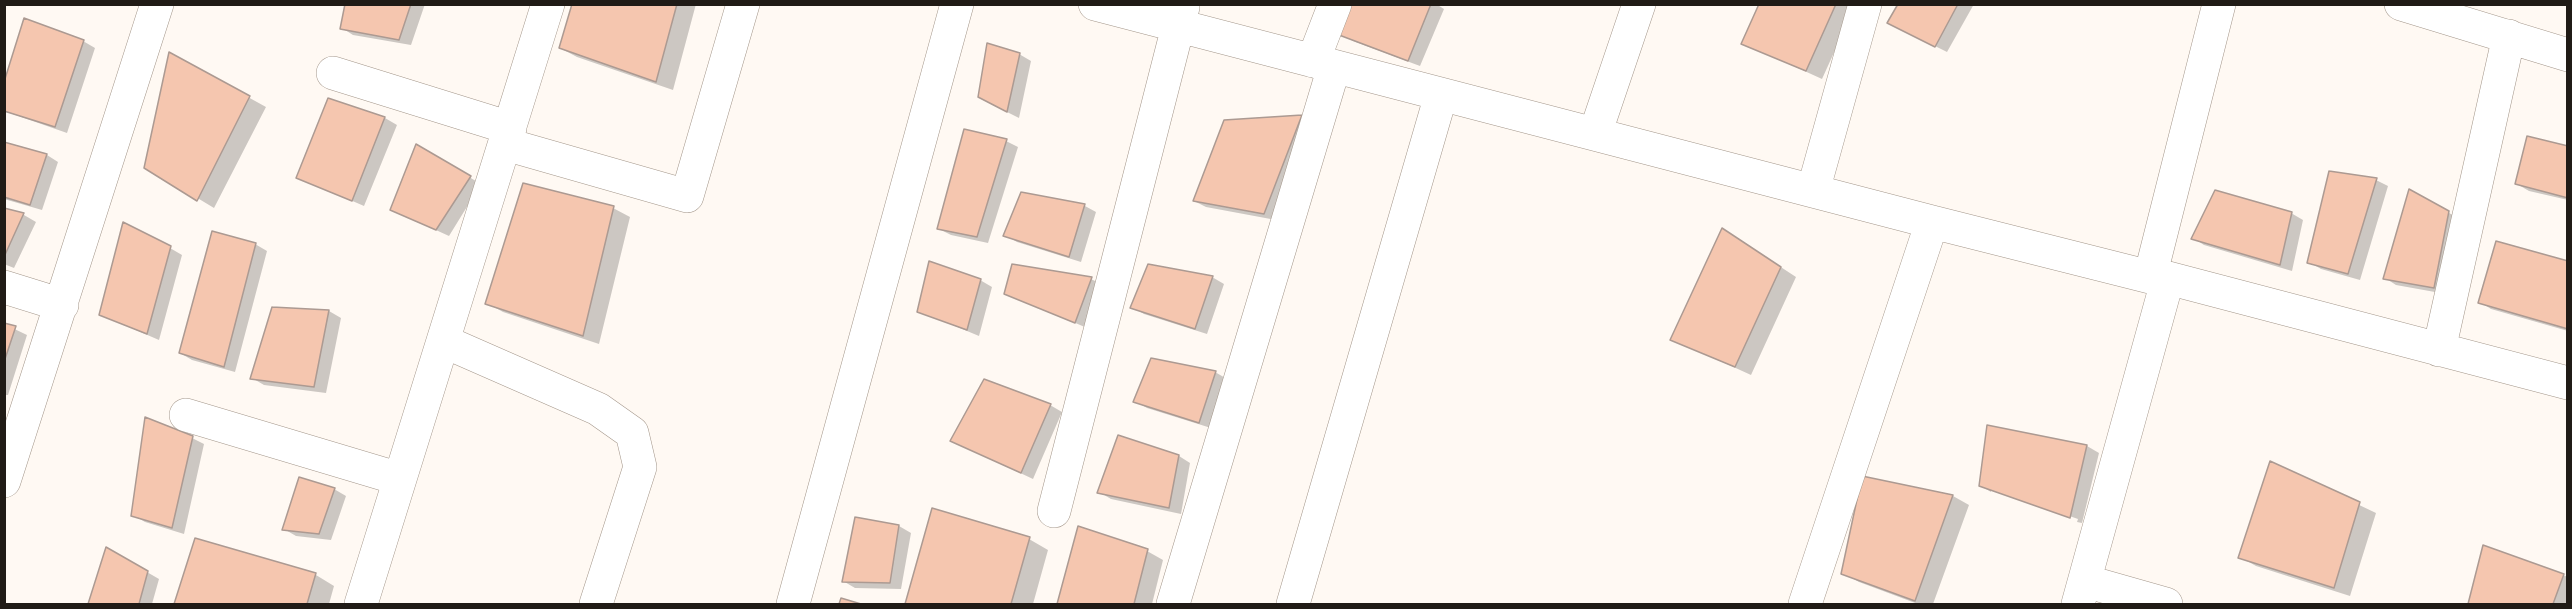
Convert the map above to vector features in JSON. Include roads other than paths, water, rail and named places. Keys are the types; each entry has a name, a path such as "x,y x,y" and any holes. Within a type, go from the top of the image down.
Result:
{"street":[{"path":"4,481 157,4"},
{"path":"362,604 548,4"},
{"path":"333,73 507,136 687,196 743,4"},
{"path":"792,604 957,4"},
{"path":"1095,4 1180,15 1324,64 2568,384"},
{"path":"1173,604 1324,64 1335,4"},
{"path":"1595,134 1639,4"},
{"path":"1813,191 1865,4"},
{"path":"2166,604 2082,593 2159,278 2219,4"},
{"path":"2401,4 2568,55"},
{"path":"1054,511 1180,15"},
{"path":"2439,350 2509,36"},
{"path":"1293,604 1441,95"},
{"path":"1805,604 1932,222"},
{"path":"4,287 62,306"},
{"path":"443,341 598,409 632,433 640,467 596,604"},
{"path":"186,415 400,479"}]}
